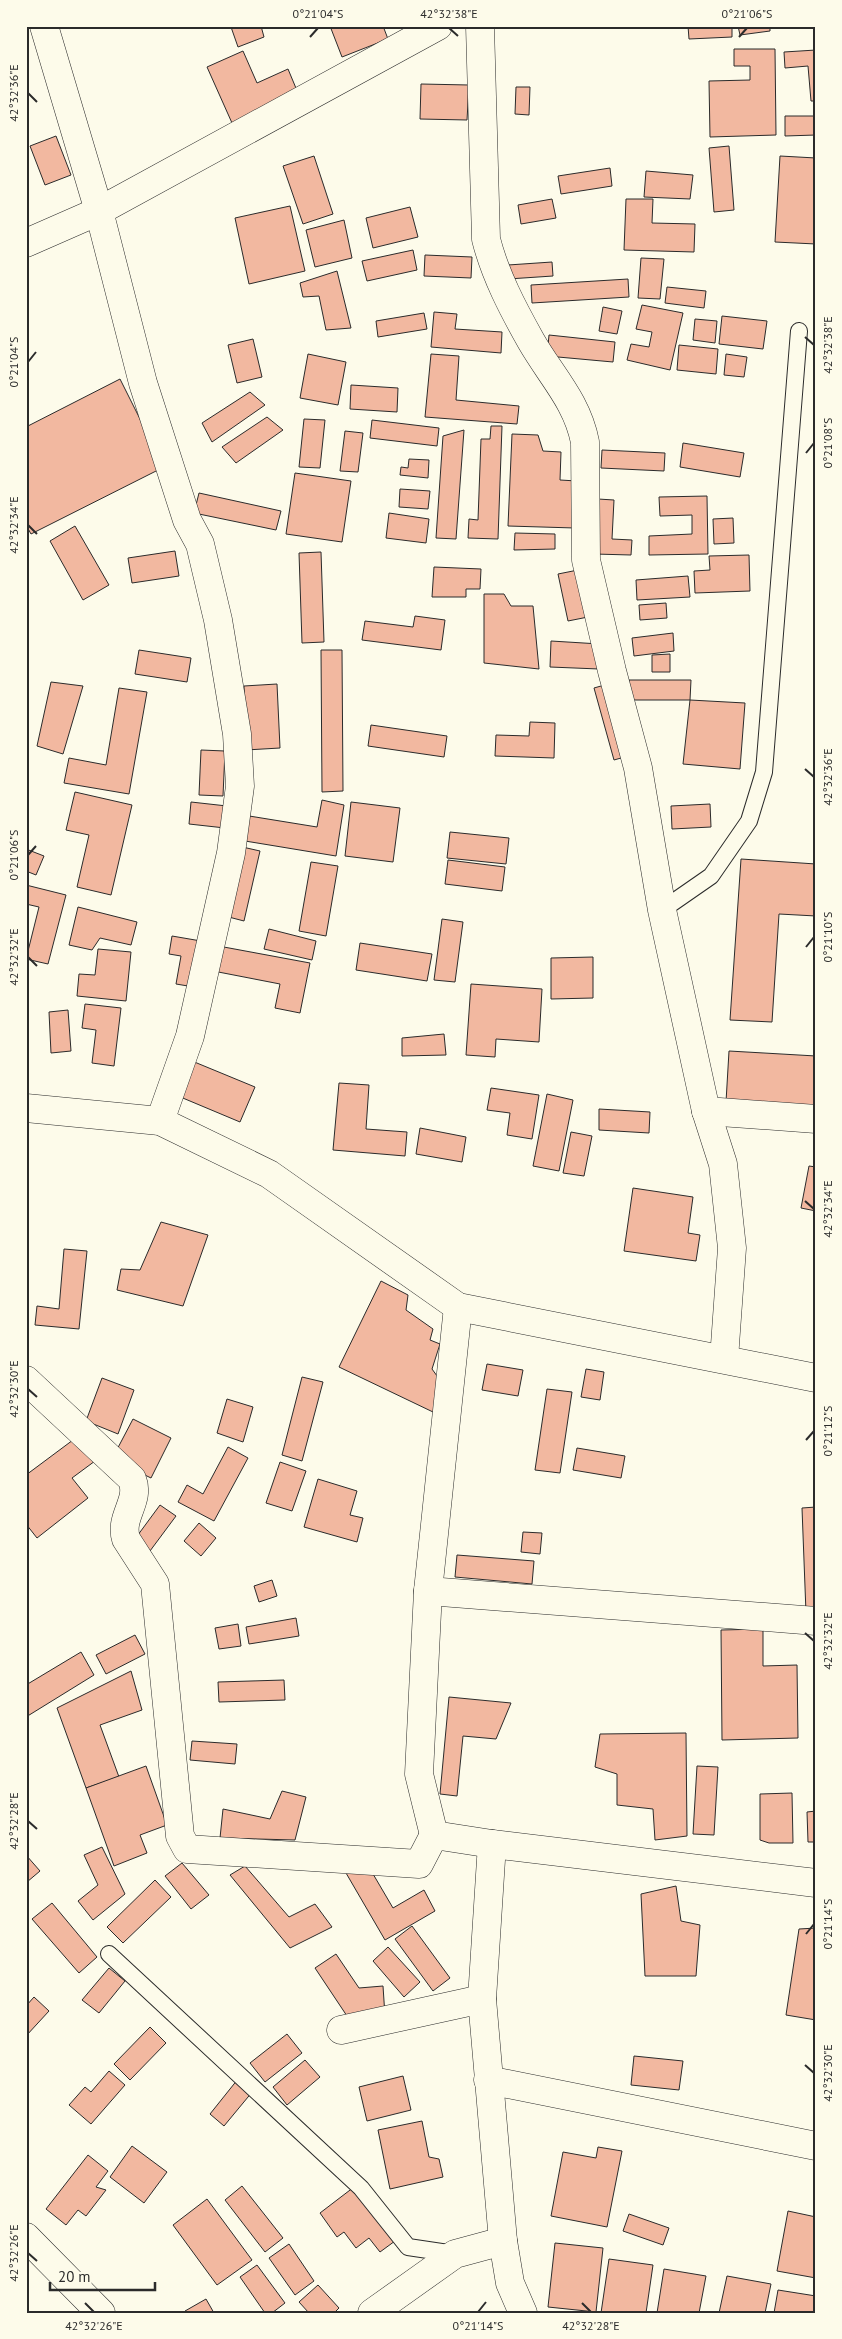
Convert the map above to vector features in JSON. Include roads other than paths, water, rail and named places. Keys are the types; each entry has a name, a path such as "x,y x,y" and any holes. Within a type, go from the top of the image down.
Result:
{"street":[{"path":"44,26 99,211 143,383 188,520 200,544 218,620 237,734 240,786 231,853 190,1036 160,1121"},
{"path":"26,243 99,211 438,26"},
{"path":"480,26 486,239 492,263 531,342 575,407 582,427 585,442 586,560 638,768 662,910 706,1111 723,1164 732,1248 724,1359"},
{"path":"26,1108 160,1121 269,1174 458,1307 816,1378"},
{"path":"706,1111 816,1119"},
{"path":"26,1380 132,1479 135,1487 134,1498 124,1521 123,1530 126,1539 155,1584 180,1836 187,1849 419,1864 434,1835 418,1774 428,1591 458,1307"},
{"path":"428,1591 816,1621"},
{"path":"434,1835 492,1844 816,1883"},
{"path":"492,1844 482,1999 503,2242 510,2283 523,2313"},
{"path":"341,2030 482,1999"},
{"path":"488,2080 816,2146"},
{"path":"26,2237 101,2313"},
{"path":"372,2313 456,2254 503,2242"}],"lane":[{"path":"662,910 711,876 749,821 764,772 799,331"},
{"path":"109,1954 361,2188 408,2247 456,2254"}]}
